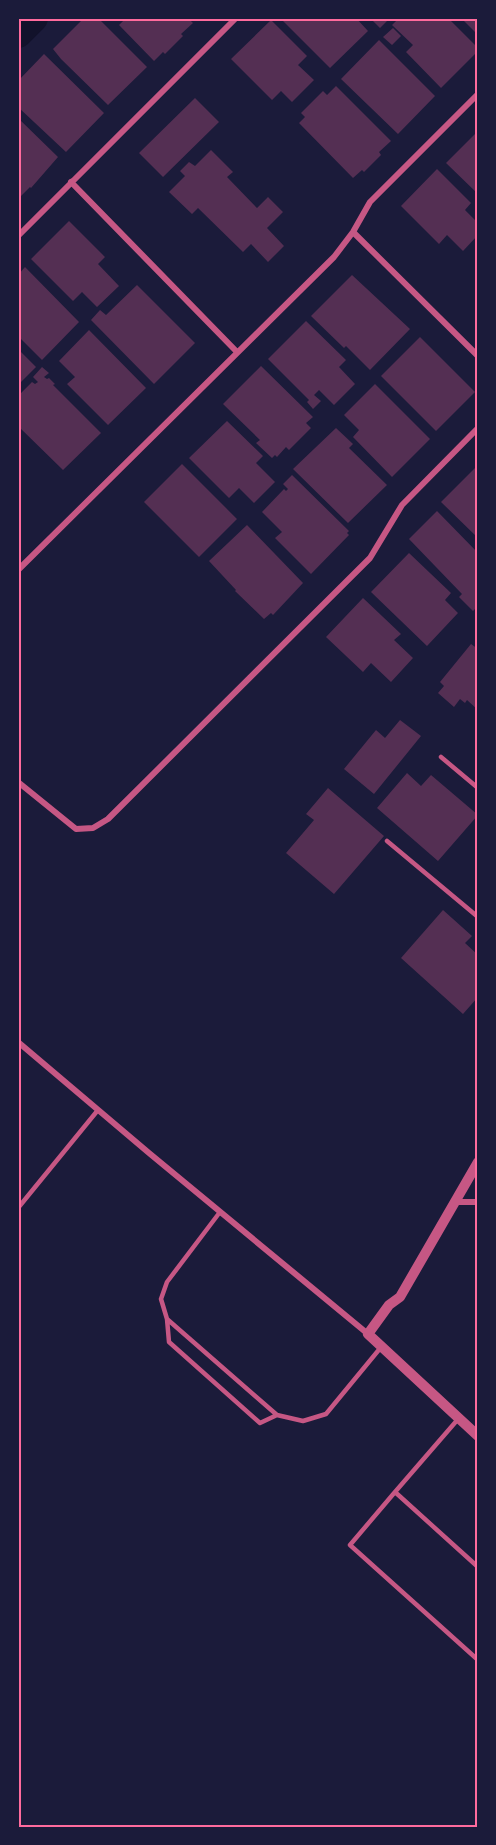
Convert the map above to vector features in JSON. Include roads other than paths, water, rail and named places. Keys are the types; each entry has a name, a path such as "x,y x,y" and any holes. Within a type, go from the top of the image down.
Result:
{"street":[{"path":"18,236 236,18"},
{"path":"18,570 334,257 353,232 370,202 478,94"},
{"path":"71,182 237,352"},
{"path":"353,232 478,356"},
{"path":"18,782 76,829 93,828 108,819 362,567 370,558 402,505 478,428"},
{"path":"18,1042 368,1334 478,1436"},
{"path":"368,1334 389,1305 400,1297 478,1162"},
{"path":"454,1202 478,1202"}],"lane":[{"path":"441,757 478,788"},
{"path":"387,841 478,917"},
{"path":"18,1208 98,1110"},
{"path":"220,1212 167,1282 161,1299 167,1319 169,1342 260,1423 277,1415"},
{"path":"167,1319 277,1415 303,1421 326,1414 382,1346"},
{"path":"459,1418 350,1545 478,1660"},
{"path":"395,1492 478,1567"}],"waterway":[{"path":"18,34 34,18"}]}
